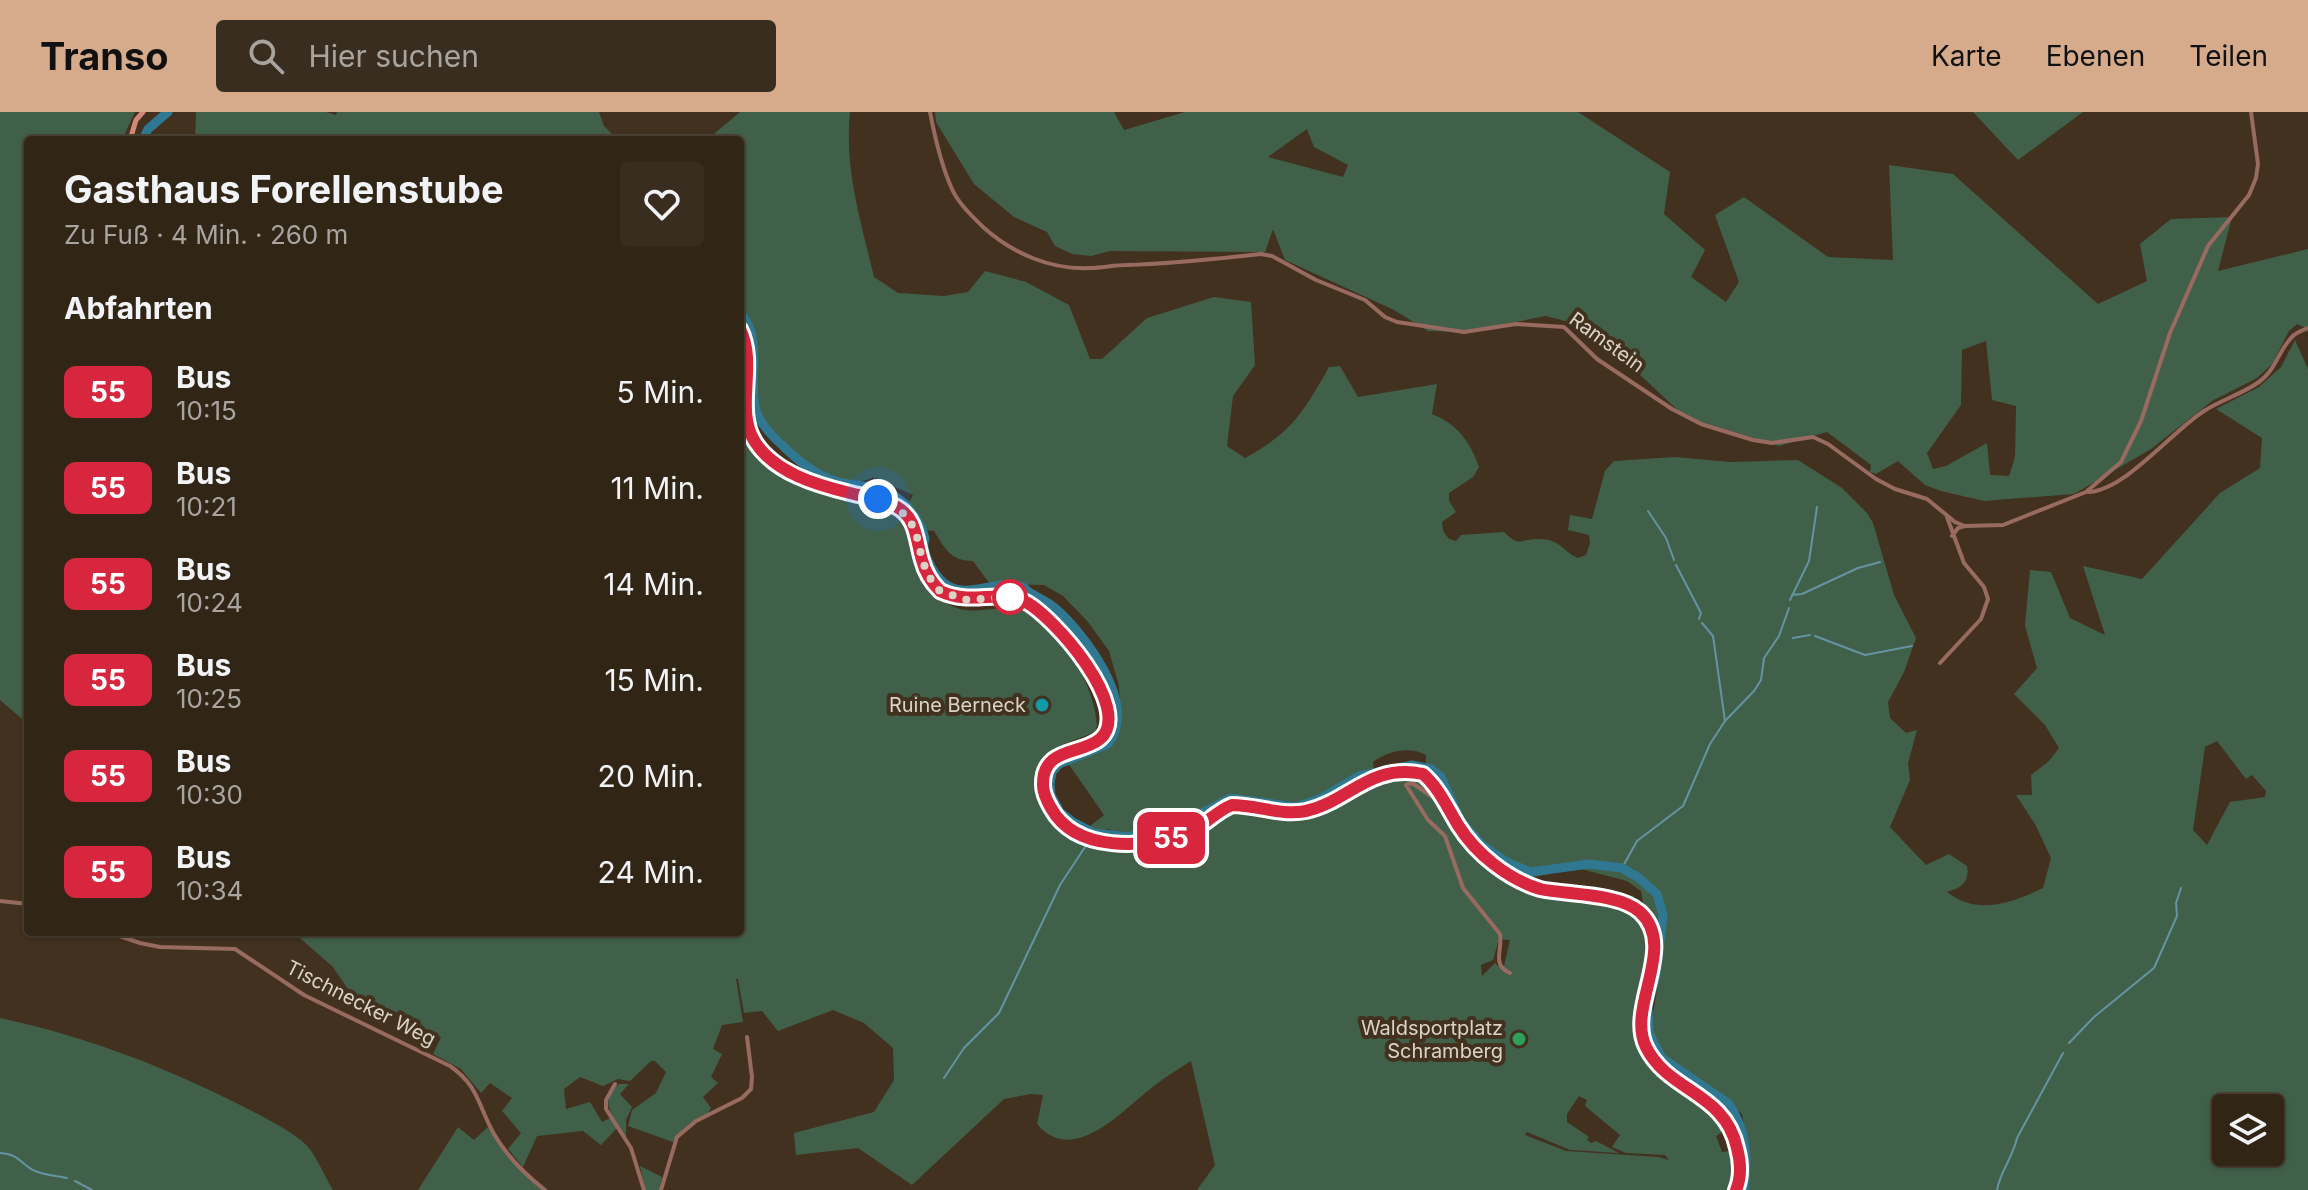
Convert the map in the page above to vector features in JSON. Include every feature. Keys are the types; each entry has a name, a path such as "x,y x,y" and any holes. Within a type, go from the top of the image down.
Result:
{"main road":[{"path":"131,136 136,120 143,112"},
{"path":"744,342 748,355 746,416 751,435 768,456 808,480 898,507 914,526 922,562 940,591 967,600 995,596 1021,600 1044,614 1083,657 1097,682 1108,724 1100,738 1059,755 1046,771 1044,793 1063,823 1090,839 1112,843 1175,837 1197,829 1232,805 1304,812 1362,782 1399,772 1423,774 1438,790 1460,829 1487,859 1529,885 1560,893 1620,901 1640,912 1651,931 1653,952 1640,1023 1642,1036 1653,1058 1710,1103 1729,1123 1740,1159 1740,1179 1736,1190"}],"street":[{"name":"Ramstein","path":"930,112 936,143 952,190 975,219 994,236 1032,259 1063,267 1089,268 1158,265 1261,254 1272,256 1316,280 1365,300 1385,317 1397,322 1464,332 1516,324 1557,324 1597,359 1672,409 1701,424 1772,443 1813,437 1828,444 1876,479 1927,499 1947,517 1965,526 2003,525 2086,492 2098,492 2140,466 2182,426 2206,409 2260,382 2276,366 2292,336 2308,328"},
{"path":"2086,492 2121,462 2131,444 2170,333 2208,246 2249,195 2258,164 2251,112"},
{"path":"1940,663 1981,619 1988,599 1984,587 1964,563 1947,517"},
{"path":"1952,536 1958,528 1965,526"},
{"path":"1446,806 1412,783 1406,785 1428,820 1445,836 1463,888 1500,934 1498,960 1503,970 1510,973"},
{"path":"0,901 24,904"},
{"name":"Tischnecker Weg","path":"120,936 160,947 235,949 304,995 450,1066 468,1080 502,1146 528,1177 545,1190"},
{"path":"661,1190 677,1137 696,1121 742,1098 751,1089 747,1037"},
{"path":"615,1084 606,1100 606,1109 631,1148 644,1190"}],"green space":[{"path":"0,112 135,112 124,136 24,136 24,721 0,700"},
{"path":"196,112 326,112 336,115 337,112 599,112 604,126 614,136 195,136"},
{"path":"740,112 850,112 852,175 874,277 898,293 944,296 968,292 985,271 1026,282 1069,305 1090,359 1102,359 1147,318 1214,297 1251,302 1255,365 1233,396 1227,446 1245,458 1261,449 1295,420 1329,367 1340,366 1358,397 1437,384 1432,414 1462,434 1479,467 1473,477 1449,493 1449,501 1456,512 1442,522 1443,531 1449,539 1456,541 1461,535 1504,532 1518,541 1552,541 1578,558 1586,555 1589,535 1568,530 1570,515 1592,519 1605,471 1614,461 1675,457 1731,462 1798,460 1842,488 1867,513 1873,523 1894,595 1916,638 1904,672 1888,702 1890,718 1906,733 1917,730 1908,763 1910,780 1890,827 1926,865 1949,854 1967,866 1963,884 1947,892 1970,904 1995,905 2043,888 2051,858 2035,824 2016,795 2032,795 2031,775 2049,761 2059,748 2045,725 2014,694 2037,668 2025,626 2030,570 2051,572 2070,618 2105,635 2083,566 2142,579 2220,493 2260,468 2262,438 2216,409 2259,387 2281,367 2295,340 2308,369 2308,1190 1746,1190 1749,1153 1742,1114 1730,1102 1702,1085 1694,1075 1669,1061 1653,1038 1651,1025 1658,985 1660,938 1655,938 1645,913 1641,891 1627,881 1577,868 1534,877 1532,868 1508,860 1478,835 1455,803 1441,775 1426,764 1426,755 1406,750 1386,755 1373,762 1374,770 1344,781 1306,803 1279,805 1230,795 1175,823 1121,836 1109,829 1095,832 1089,827 1104,815 1068,763 1105,749 1115,740 1121,725 1119,686 1109,651 1088,622 1063,596 1044,585 990,584 973,561 959,559 950,553 934,531 924,530 908,504 913,495 873,477 858,481 824,473 790,450 765,422 758,409 755,344 744,314 744,136 712,136","holes":["2217,741 2246,779 2252,775 2266,791 2265,797 2230,802 2207,845 2193,830 2205,747"]},
{"path":"935,112 1114,112 1124,130 1185,112 1578,112 1670,172 1664,214 1705,250 1691,277 1726,302 1739,282 1715,215 1744,197 1828,257 1893,260 1889,165 1953,174 2098,304 2147,281 2140,244 2171,219 2232,217 2218,271 2308,249 2308,329 2297,324 2289,331 2272,364 2257,378 2212,401 2151,449 2074,494 1984,501 1925,485 1898,461 1876,474 1870,472 1871,465 1827,432 1779,446 1685,417 1620,356 1569,322 1546,316 1464,332 1428,331 1394,310 1285,260 1273,229 1265,252 1110,251 1091,256 1072,254 1055,246 1047,232 1014,217 974,184 936,122","holes":["1307,129 1314,147 1348,165 1343,177 1268,157","1986,341 1992,400 2016,406 2015,457 2009,476 1990,475 1987,443 1946,466 1933,469 1927,453 1961,405 1962,350"]},
{"path":"1973,112 2083,112 2018,160"},
{"path":"744,431 757,455 790,480 816,491 874,500 890,509 906,530 926,581 944,602 964,610 1019,610 1048,626 1061,640 1073,656 1090,692 1097,725 1095,732 1064,744 1038,768 1037,795 1060,824 1074,834 1107,846 1161,844 1194,834 1230,811 1309,814 1386,779 1401,775 1416,776 1434,789 1442,802 1436,802 1478,853 1507,877 1540,893 1607,901 1631,910 1640,917 1648,931 1650,947 1638,1018 1638,1034 1643,1049 1668,1078 1721,1117 1721,1133 1716,1136 1722,1152 1734,1150 1737,1174 1733,1190 1197,1190 1215,1165 1191,1061 1159,1082 1110,1122 1080,1138 1065,1140 1051,1136 1037,1124 1043,1095 1004,1099 912,1185 858,1148 796,1155 794,1133 874,1112 894,1080 893,1048 864,1023 833,1010 778,1031 762,1011 744,1013 738,979 743,1022 722,1025 713,1049 722,1054 711,1077 718,1083 703,1097 711,1108 708,1113 673,1142 628,1126 632,1110 656,1093 666,1072 655,1061 651,1061 630,1081 618,1079 603,1086 580,1077 564,1089 566,1109 590,1102 602,1122 610,1118 617,1128 601,1145 583,1131 537,1136 523,1167 508,1149 521,1133 502,1111 512,1098 490,1083 481,1093 461,1069 433,1054 441,1037 360,1007 333,967 298,936 744,936","holes":["1499,939 1510,940 1504,966 1495,963 1482,976 1481,965 1493,960","1579,1096 1587,1100 1585,1106 1620,1135 1612,1147 1626,1153 1665,1155 1669,1160 1566,1151 1525,1135 1527,1132 1570,1150 1619,1153 1596,1141 1591,1143 1587,1140 1589,1137 1567,1122 1567,1114"]},
{"path":"1553,884 1633,896 1638,900 1639,907 1608,896 1553,889"},
{"path":"0,1018 129,1056 191,1081 252,1111 303,1142 333,1190 0,1190"},
{"path":"1673,1072 1715,1098 1728,1111 1737,1126 1744,1155 1731,1120"},
{"path":"619,1084 629,1084 620,1094 632,1107 626,1120 626,1137 608,1103 612,1090"},
{"path":"458,1127 474,1140 488,1127 520,1169 543,1190 418,1190"},
{"path":"640,1166 662,1177 660,1190 645,1190"}],"waterway":[{"path":"145,136 148,129 168,112"},
{"path":"744,318 753,345 756,411 778,441 826,478 883,490 905,504 923,531 928,561 944,583 961,590 1001,585 1024,587 1055,608 1093,652 1113,691 1117,710 1116,728 1108,744 1059,764 1052,772 1051,795 1060,812 1073,822 1094,833 1128,837 1160,827 1177,827 1230,798 1295,807 1320,799 1359,776 1412,765 1431,769 1441,777 1461,821 1482,845 1508,863 1531,872 1589,864 1622,868 1639,878 1657,894 1663,915 1656,976 1648,1006 1649,1033 1662,1058 1729,1104 1740,1124 1745,1146 1744,1190"},
{"path":"1790,600 1809,561 1817,507"},
{"path":"1648,511 1666,538 1674,560"},
{"path":"1792,595 1802,594 1858,568 1880,562"},
{"path":"1676,565 1701,613 1699,619"},
{"path":"1622,868 1637,841 1683,806 1710,744 1725,721 1761,680 1764,658 1779,636 1789,608"},
{"path":"1702,623 1713,636 1725,721"},
{"path":"1793,638 1810,635"},
{"path":"1815,636 1865,655 1912,646"},
{"path":"944,1078 964,1048 999,1013 1060,885 1087,844"},
{"path":"2069,1043 2094,1017 2154,968 2177,916 2176,903 2181,888"},
{"path":"1997,1190 2017,1138 2063,1053"},
{"path":"0,1153 12,1155 30,1169 67,1178"},
{"path":"75,1181 92,1190"}],"bus line":[{"name":"55","path":"744,338 748,355 746,416 751,435 768,456 808,480 898,507 914,526 922,562 940,591 957,599 995,596 1021,600 1044,614 1083,657 1097,682 1108,724 1100,738 1059,755 1046,771 1044,793 1063,823 1090,839 1100,841 1130,843 1153,840 1187,834 1232,805 1304,812 1362,782 1399,772 1423,774 1438,790 1460,829 1487,859 1505,871 1540,889 1620,901 1640,912 1651,931 1653,942 1653,961 1640,1023 1645,1046 1653,1058 1717,1108 1729,1123 1740,1159 1740,1179 1736,1190"}],"place":[{"name":"Ruine Berneck","path":"1042,705"},
{"name":"Waldsportplatz Schramberg","path":"1519,1039"}],"route":[{"path":"878,499 898,507 910,520 918,538 922,562 940,591 967,600 1010,597"}]}
